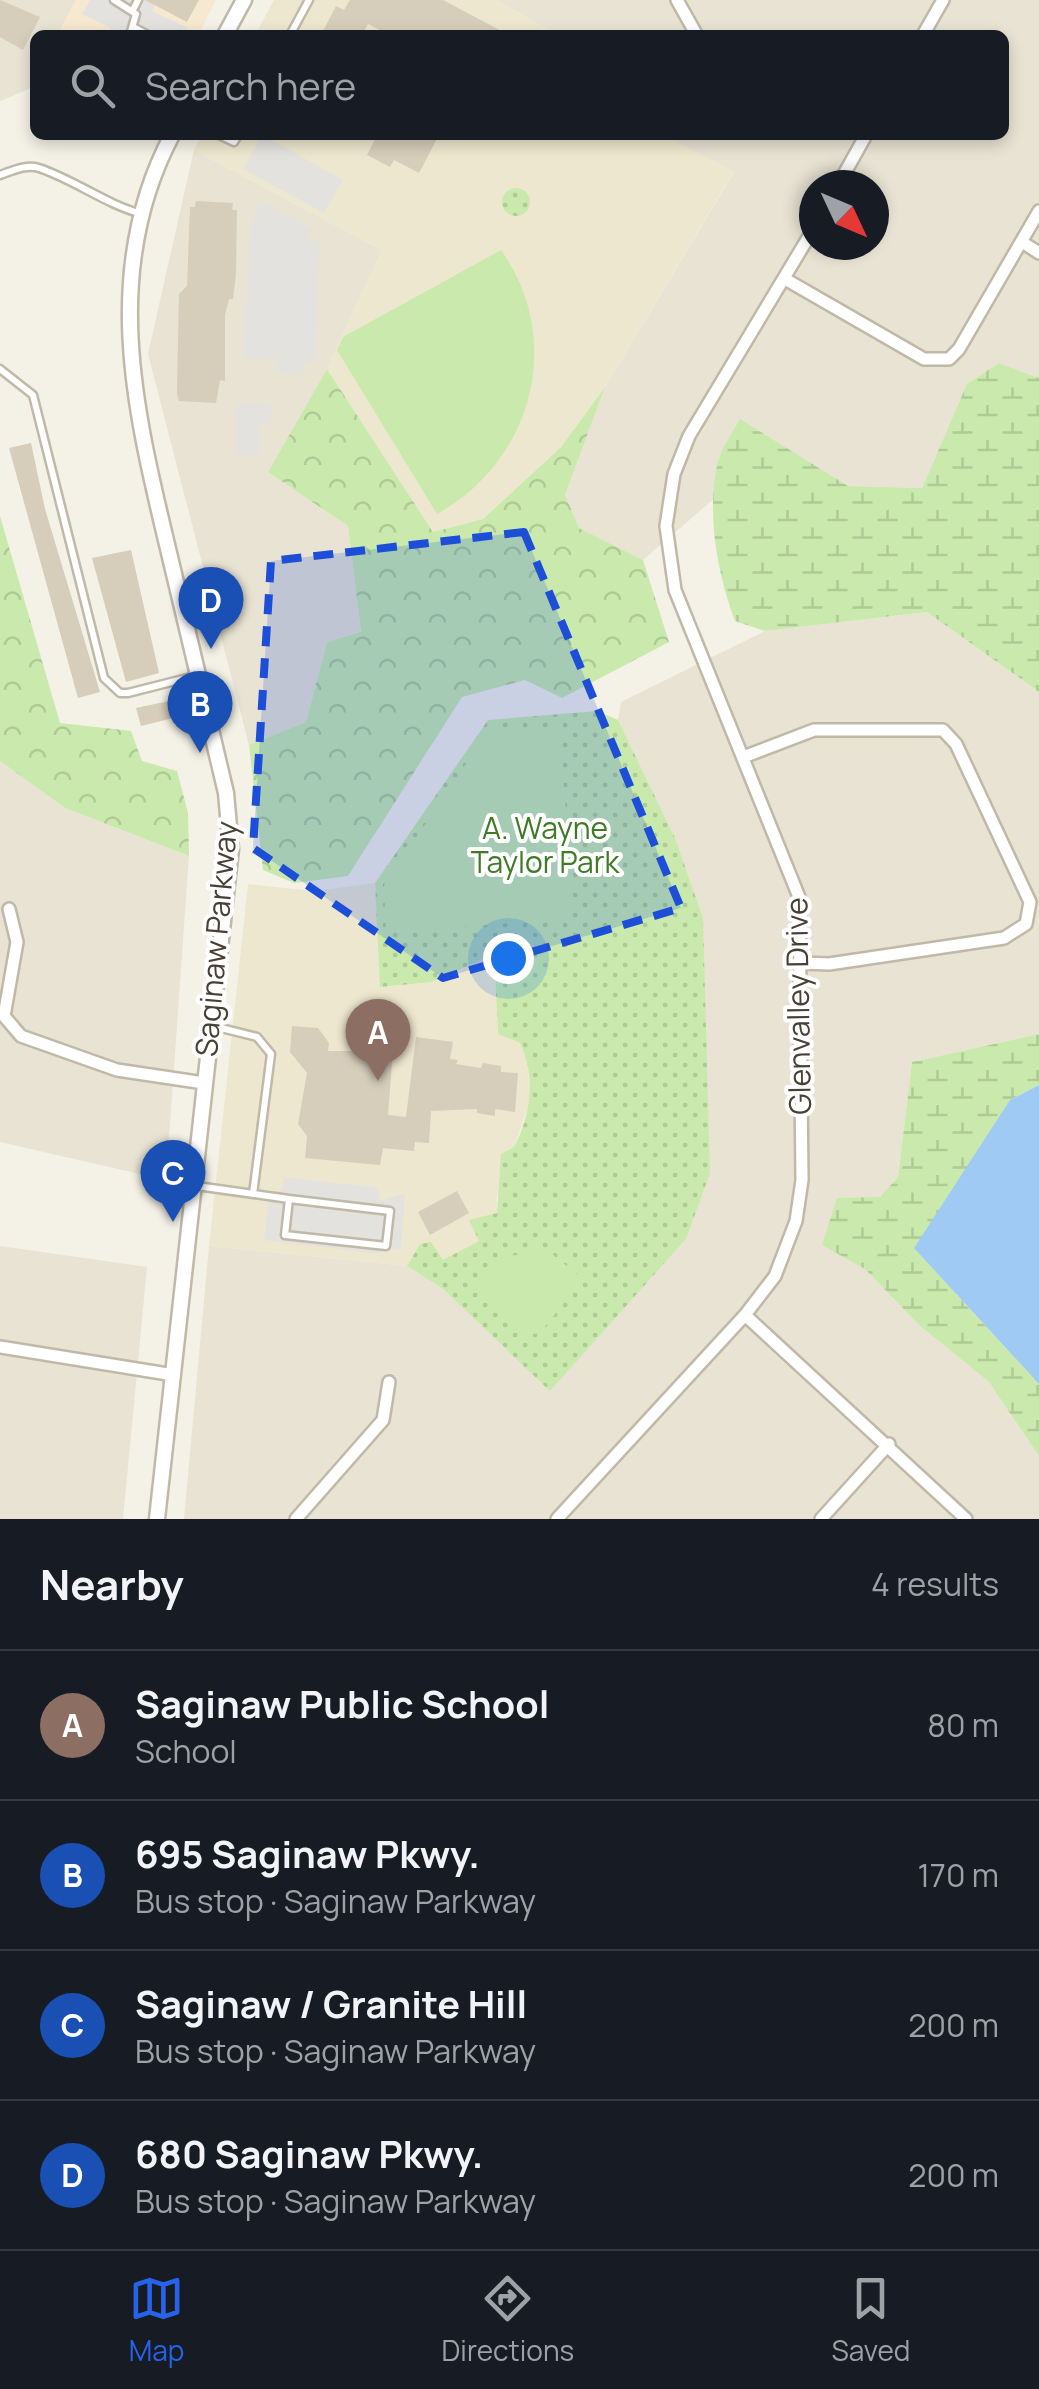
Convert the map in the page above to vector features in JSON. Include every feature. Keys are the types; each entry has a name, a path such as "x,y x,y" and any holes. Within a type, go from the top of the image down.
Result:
{"street":[{"path":"228,30 244,0"},
{"path":"678,0 694,30"},
{"path":"926,30 943,0"},
{"name":"Saginaw Parkway","path":"157,1519 231,822 133,400 130,299 143,214 170,140"},
{"path":"846,170 863,140"},
{"path":"785,278 936,362 960,350 1039,212"},
{"path":"1022,242 1039,253"},
{"name":"Glenvalley Drive","path":"557,1519 745,1315 775,1276 796,1221 802,1180 802,921 794,876 676,590 666,526 674,474 690,436 799,254"},
{"path":"746,756 814,730 942,730 956,744 1030,902 1026,924 1004,938 829,964 802,963"},
{"path":"9,909 17,942 4,1016 11,1027 22,1036 117,1070 204,1083"},
{"path":"745,1315 966,1519"},
{"path":"0,1347 174,1375"},
{"path":"296,1519 383,1420 390,1382"},
{"path":"821,1519 889,1444"}],"lane":[{"path":"114,0 133,10 137,20 132,30"},
{"path":"133,10 138,0"},
{"path":"293,30 309,0"},
{"path":"0,174 38,168 106,204 143,214"},
{"path":"0,368 33,395 104,678 120,693 128,693 198,676"},
{"path":"211,1026 258,1037 270,1054 252,1194"},
{"path":"194,1186 390,1211 386,1246 285,1235 290,1200"}],"highlighted area":[{"path":"524,532 681,908 443,978 253,848 271,561"}],"shaded area":[{"path":"0,0 76,0 61,30 30,30 30,87 0,101"},
{"path":"76,0 216,0 201,30 61,30"},
{"path":"90,0 157,0 152,11 188,28 110,30 82,14"},
{"path":"274,0 496,0 549,30 258,30"},
{"path":"496,0 1039,0 1039,378 999,363 967,384 922,488 848,486 740,420 718,459 716,497 643,560 579,528 565,495 605,387 734,172 672,140 1009,140 1009,30 549,30"},
{"path":"199,140 672,140 734,171 605,387 561,447 483,519 433,532 327,369 382,250 194,150"},
{"path":"260,140 272,140 343,180 324,213 243,169"},
{"path":"194,150 382,250 327,369 268,472 348,526 361,633 327,642 306,722 249,745 148,354"},
{"path":"261,201 311,229 307,241 319,242 315,362 302,362 302,375 277,372 276,359 243,358 251,225"},
{"path":"236,403 271,404 270,423 260,424 259,456 235,455"},
{"path":"927,612 1039,692 1039,1034 912,1062 898,1177 880,1198 865,1269 919,1325 989,1382 1039,1456 1039,1519 184,1519 209,1246 407,1266 443,1289 550,1390 686,1239 703,918 675,838 618,720 621,702 765,631"},
{"path":"0,761 65,808 189,856 166,1180 0,1142"},
{"path":"375,883 381,987 432,982 494,954 498,1033 520,1043 528,1060 530,1101 497,1197 497,1213 479,1241 443,1261 420,1244 407,1266 209,1246 248,884 314,891"},
{"path":"284,1177 379,1188 379,1201 405,1193 401,1250 384,1248 377,1254 264,1240 270,1191 282,1191"},
{"path":"0,1246 147,1267 123,1519 0,1519"}],"green space":[{"path":"516,188 526,192 530,202 526,212 516,216 506,212 502,202 506,192"},
{"path":"501,250 521,285 531,322 534,359 529,396 516,431 496,463 470,491 437,514 337,350 343,337"},
{"path":"999,363 1039,378 1039,692 927,612 765,631 735,621 719,563 713,501 718,461 740,419 848,486 922,488 967,384"},
{"path":"327,369 433,532 483,519 561,447 605,387 565,495 579,528 643,560 669,642 562,698 525,680 462,697 348,876 294,883 263,870 249,745 306,722 327,642 361,632 348,526 268,472"},
{"path":"0,516 60,723 131,731 142,761 177,771 188,813 189,856 65,808 0,761"},
{"name":"A. Wayne Taylor Park","path":"597,711 618,720 675,838 703,918 710,1173 686,1239 550,1391 443,1289 407,1266 420,1244 431,1242 443,1260 479,1241 469,1220 497,1213 501,1154 514,1147 520,1135 528,1109 530,1082 520,1043 498,1034 494,954 432,982 380,987 375,883 488,720"},
{"path":"559,728 574,908 566,919 386,933 384,885 489,730"},
{"path":"1039,1034 1039,1085 1010,1100 956,1294 1039,1384 1039,1456 989,1382 919,1325 865,1269 822,1245 837,1198 880,1197 898,1177 912,1062"},
{"path":"547,1250 583,1279 540,1333 525,1335 474,1289 504,1257"}],"water":[{"path":"1039,1085 1039,1384 914,1248 1010,1100"}],"building":[{"path":"0,0 40,17 23,50 0,37"},
{"path":"145,0 199,0 187,22"},
{"path":"350,0 443,0 500,30 379,30 368,24 365,30 324,30 336,6 344,10"},
{"path":"374,140 436,140 419,173 394,160 390,167 367,155"},
{"path":"196,201 233,203 232,210 237,210 236,274 233,299 229,299 225,315 225,381 220,380 216,403 179,401 177,393 179,294 187,286 190,207 195,207"},
{"path":"31,443 45,509 100,692 78,698 9,448"},
{"path":"131,550 159,673 126,682 92,558"},
{"path":"169,701 173,718 141,726 136,708"},
{"path":"292,1026 318,1028 329,1043 328,1051 354,1051 355,1034 394,1037 388,1115 406,1117 416,1037 453,1042 450,1059 458,1060 456,1064 481,1068 483,1063 501,1066 501,1072 518,1073 515,1112 495,1109 495,1116 477,1113 477,1109 431,1111 429,1143 415,1142 414,1151 383,1148 380,1165 305,1158 307,1136 298,1124 307,1073 290,1052"},
{"path":"457,1191 469,1213 430,1235 418,1212"}],"place":[{"name":"680 Saginaw Pkwy.","path":"211,649"},
{"name":"695 Saginaw Pkwy.","path":"200,753"},
{"name":"Saginaw Public School","path":"378,1081"},
{"name":"Saginaw / Granite Hill","path":"173,1222"}]}
